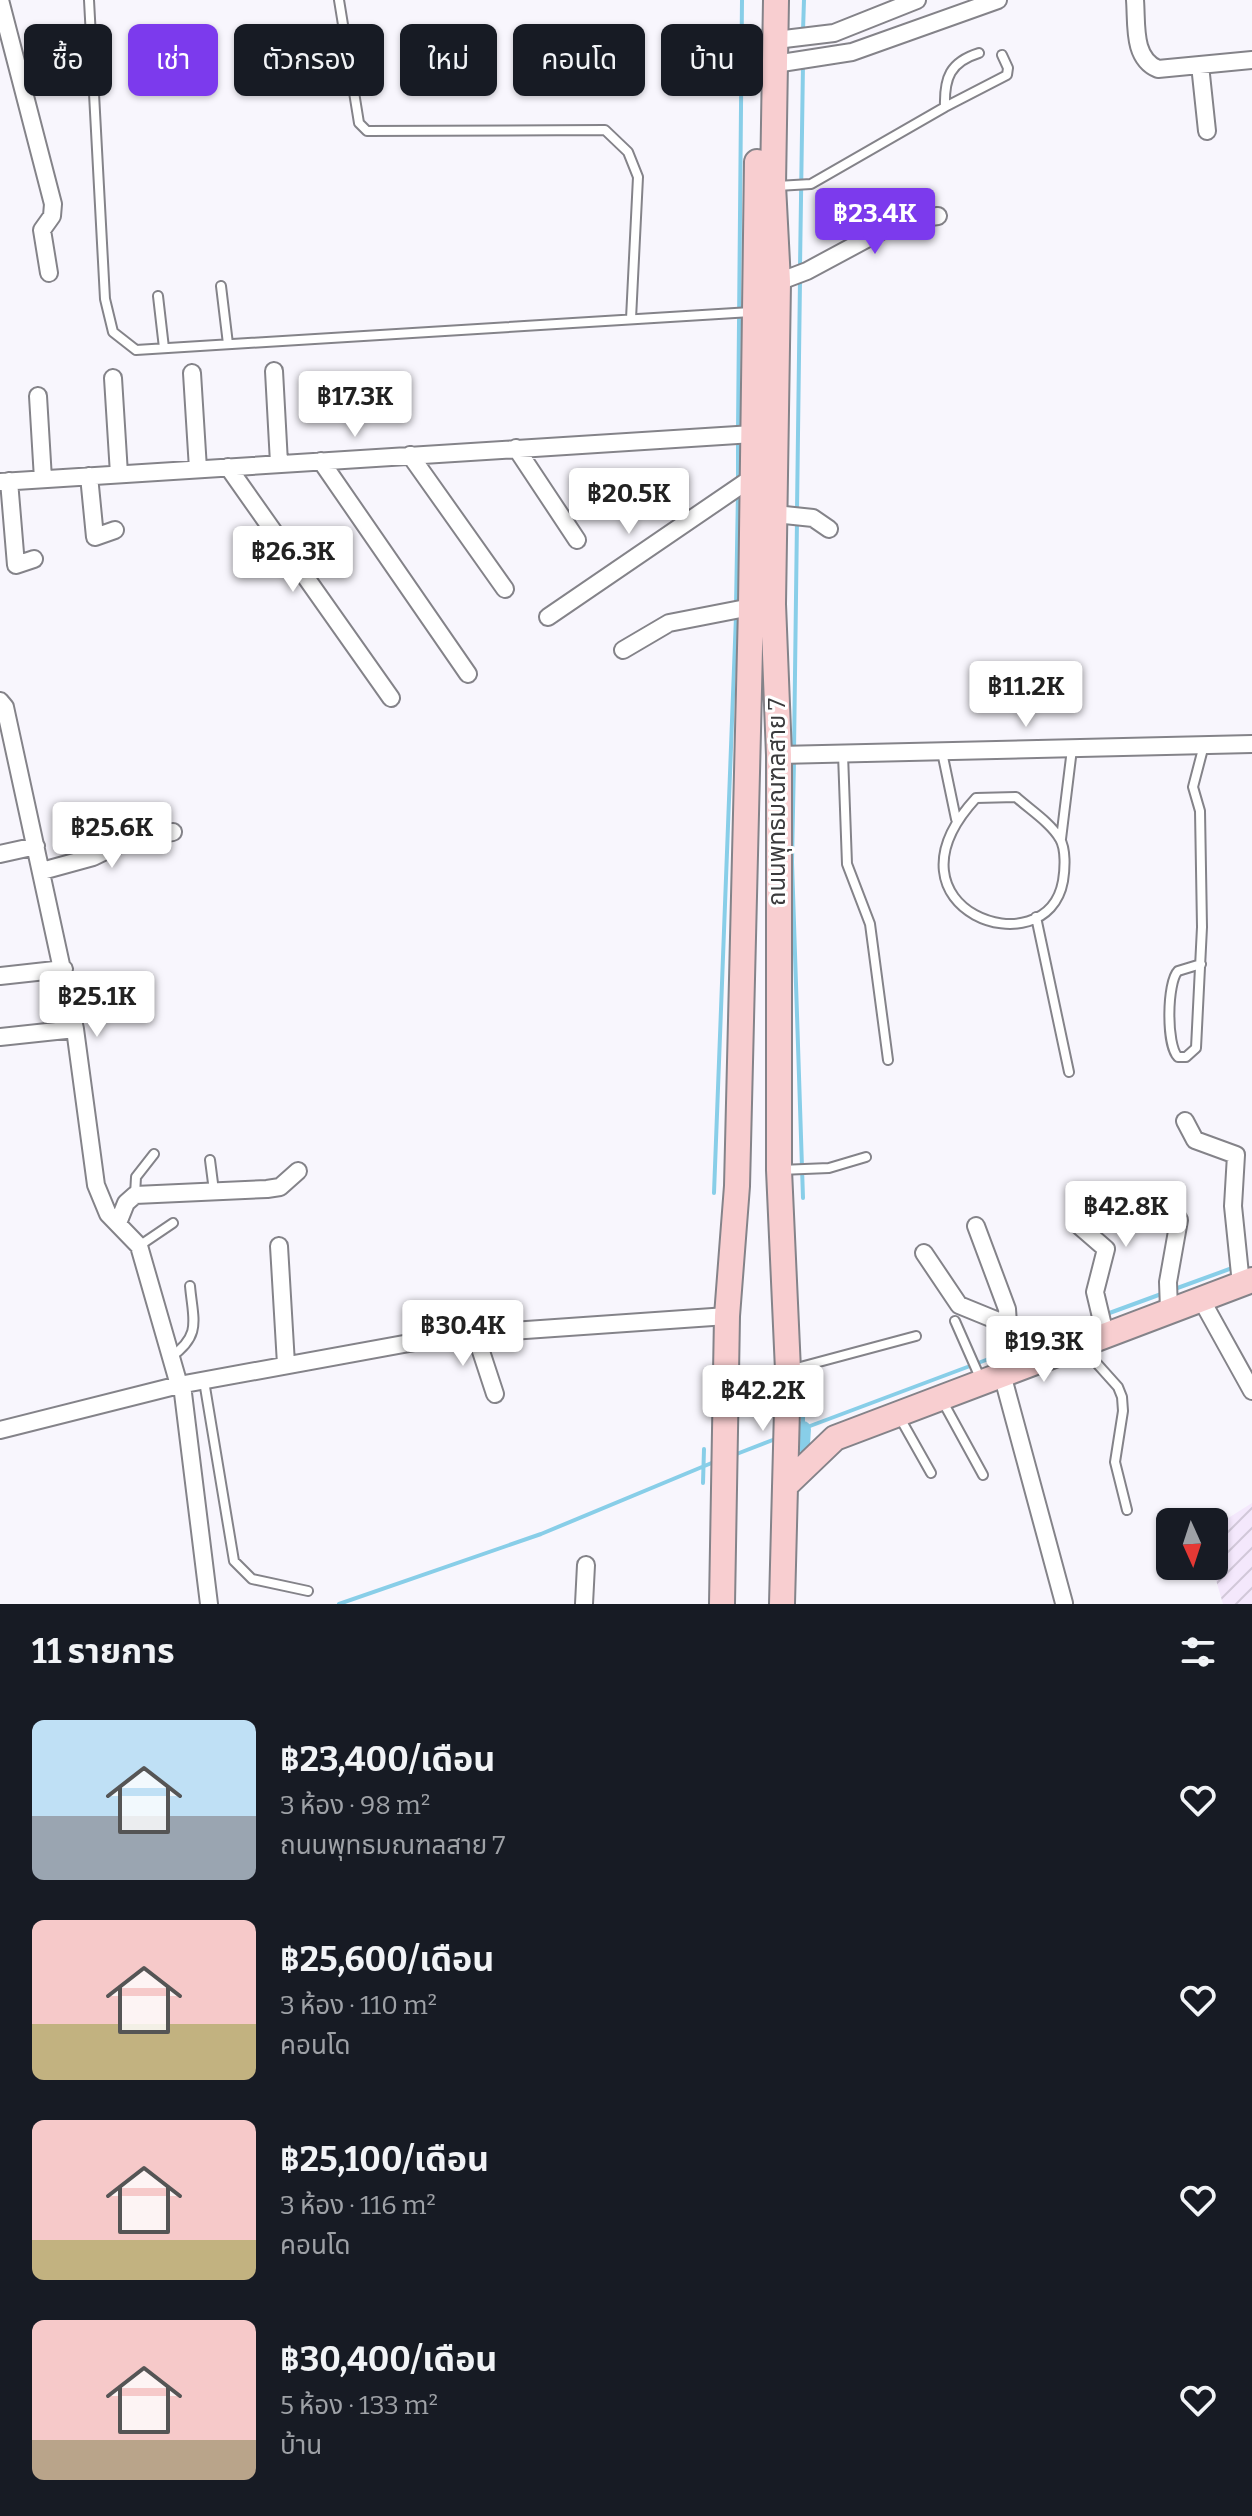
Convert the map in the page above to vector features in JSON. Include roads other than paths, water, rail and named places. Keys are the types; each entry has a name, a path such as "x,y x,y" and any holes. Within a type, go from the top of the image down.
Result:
{"main road":[{"name":"ถนนพุทธมณฑลสาย 7","path":"722,1604 727,1316 737,1186 743,482 751,434 759,0"},
{"name":"ถนนพุทธมณฑลสาย 7","path":"776,0 786,52 780,186 792,276 782,515 773,604 788,754 779,1170 788,1414 797,1468 782,1604"},
{"path":"797,1468 835,1438 940,1397 999,1369 1080,1344 1168,1296 1201,1299 1244,1279"}],"street":[{"path":"0,0 53,204 52,216 42,230 49,273"},
{"path":"786,52 917,0"},
{"path":"786,52 832,58 998,0"},
{"path":"1135,0 1139,50 1147,64 1158,69 1252,60"},
{"path":"870,20 879,44"},
{"path":"1200,65 1207,131"},
{"path":"792,276 900,221 938,216"},
{"path":"274,371 279,463"},
{"path":"192,373 198,469"},
{"path":"113,378 119,474"},
{"path":"38,396 43,479"},
{"path":"34,559 16,565 5,482 751,434"},
{"path":"516,448 577,540"},
{"path":"410,455 505,589"},
{"path":"321,461 468,674"},
{"path":"228,467 391,698"},
{"path":"89,476 95,537 115,530"},
{"path":"548,617 743,482"},
{"path":"782,515 813,518 829,529"},
{"path":"623,650 669,623 741,609"},
{"path":"0,701 5,707 64,969 96,1185 103,1206 139,1246 180,1385 209,1604"},
{"path":"788,754 1252,744"},
{"path":"42,871 93,857 128,840 173,832"},
{"path":"0,854 36,846"},
{"path":"0,976 64,969"},
{"path":"0,1037 75,1029"},
{"path":"1185,1121 1195,1140 1236,1155 1236,1257 1244,1279"},
{"path":"118,1223 126,1203 135,1195 280,1187 298,1171"},
{"path":"1157,1204 1173,1210 1179,1220 1168,1296"},
{"path":"1076,1223 1106,1249 1095,1292 1103,1330"},
{"path":"976,1226 1007,1309 1009,1332 999,1369 1064,1603"},
{"path":"279,1246 286,1364"},
{"path":"924,1253 959,1305 1009,1332"},
{"path":"1201,1299 1252,1391"},
{"path":"0,1430 180,1385 475,1333 727,1316"},
{"path":"475,1333 495,1394"},
{"path":"584,1604 586,1565"}],"lane":[{"path":"89,0 105,299 113,332 136,350 753,312"},
{"path":"339,0 359,123 367,131 605,130 628,152 638,177 631,319"},
{"path":"945,107 944,84 949,71 960,61 979,53"},
{"path":"780,186 811,184 1007,75 1008,68 1002,55"},
{"path":"221,286 228,344"},
{"path":"158,296 164,348"},
{"path":"1201,964 1178,971 1171,982 1171,1044 1178,1057 1186,1057 1196,1048 1201,964 1200,811 1193,787 1204,745"},
{"path":"1061,839 1016,797 976,798 956,819 950,834 945,877 952,897 963,910 999,924 1020,923 1036,917 1061,890 1065,868 1061,839 1072,748"},
{"path":"942,751 956,819"},
{"path":"843,753 847,864 870,924 888,1060"},
{"path":"1036,917 1069,1072"},
{"path":"135,1195 136,1177 154,1154"},
{"path":"779,1170 812,1170 846,1165 866,1157"},
{"path":"210,1160 214,1191"},
{"path":"139,1246 173,1223"},
{"path":"171,1357 187,1346 194,1332 190,1286"},
{"path":"955,1321 971,1354 999,1369"},
{"path":"788,1370 916,1336"},
{"path":"1080,1344 1118,1387 1122,1397 1123,1411 1115,1462 1127,1510"},
{"path":"204,1381 234,1561 252,1579 308,1591"},
{"path":"940,1397 983,1475"},
{"path":"897,1414 931,1473"}],"waterway":[{"path":"738,431 742,0"},
{"path":"803,31 804,0"},
{"path":"800,267 803,64"},
{"path":"797,511 800,280"},
{"path":"738,440 738,483"},
{"path":"736,607 738,492"},
{"path":"794,751 797,520"},
{"path":"714,1193 736,616"},
{"path":"794,760 792,862 803,1198"},
{"path":"1172,1290 1235,1267"},
{"path":"1104,1315 1164,1293"},
{"path":"1018,1348 1096,1319"},
{"path":"794,1432 1010,1351"},
{"path":"803,1411 803,1429"},
{"path":"802,1444 803,1429"},
{"path":"734,1455 778,1438"},
{"path":"703,1483 704,1449"},
{"path":"339,1604 541,1534 714,1462"}]}
